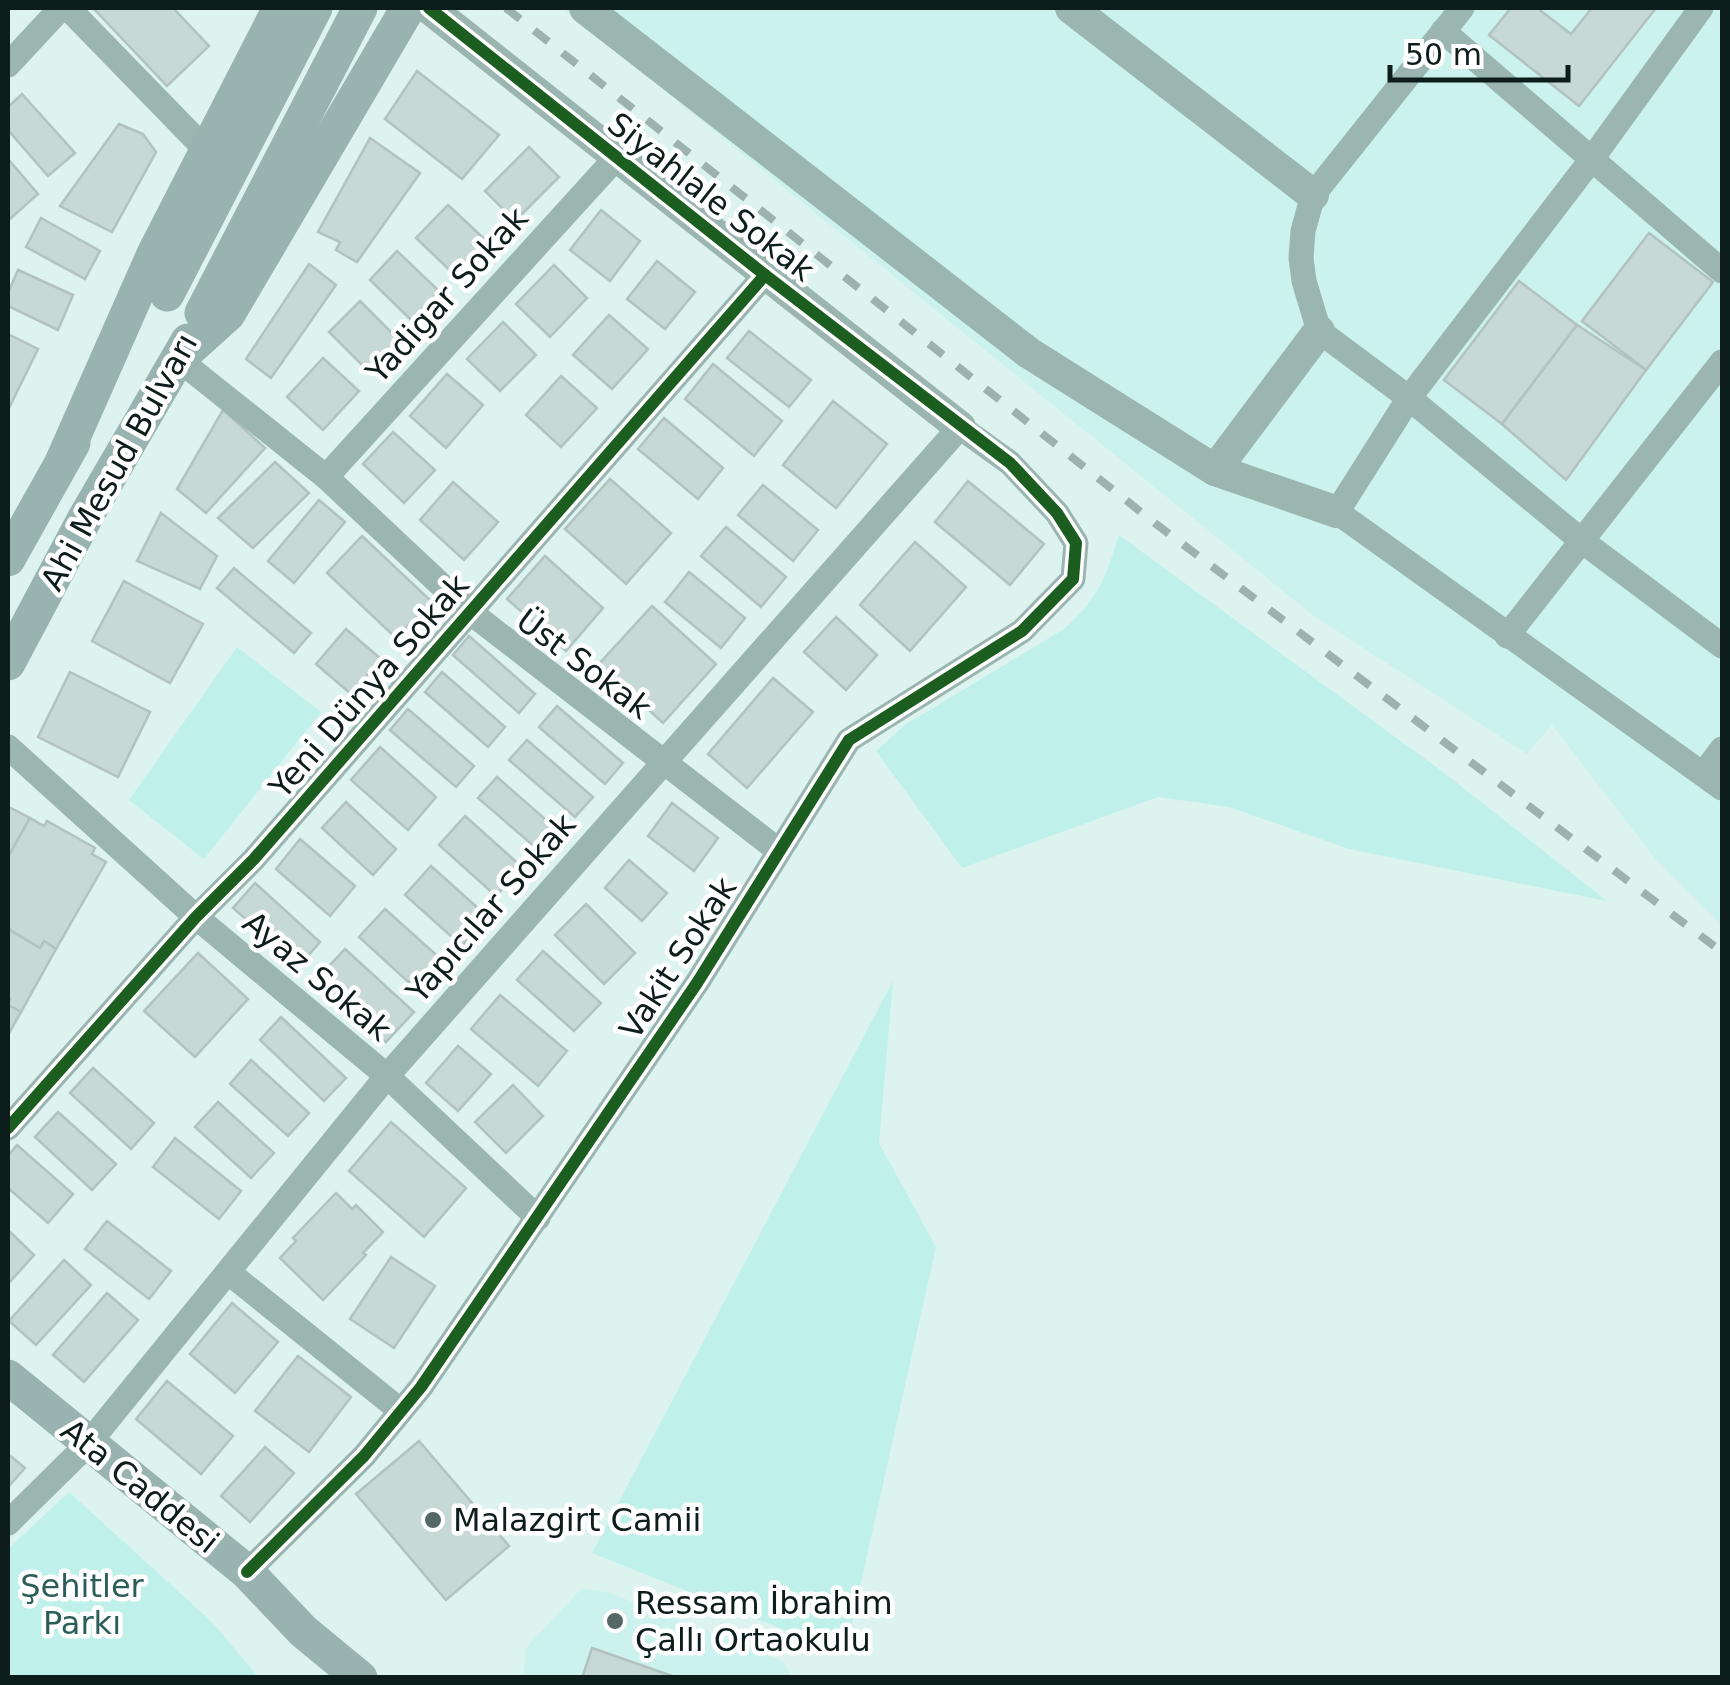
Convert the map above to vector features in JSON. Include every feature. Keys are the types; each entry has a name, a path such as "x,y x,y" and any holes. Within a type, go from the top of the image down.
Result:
{"main road":[{"name":"Ahi Mesud Bulvarı","path":"8,559 62,460 167,294 315,8"},
{"name":"Ahi Mesud Bulvarı","path":"8,663 85,518 178,359 360,8"},
{"path":"178,359 228,314 408,8"},
{"path":"62,460 154,254 273,23 302,10 337,16 366,39 362,88"},
{"name":"Ata Caddesi","path":"8,1376 247,1572 304,1631 360,1678"},
{"path":"304,1631 319,1678"}],"street":[{"path":"8,65 64,8 206,151"},
{"name":"Siyahlale Sokak","path":"429,8 960,427"},
{"path":"585,8 1029,353 1215,470 1337,512 1713,780 1722,748"},
{"path":"1072,8 1313,195"},
{"path":"1462,8 1313,195 1303,231 1301,258 1319,332 1409,398 1582,541 1722,646"},
{"path":"1337,512 1409,398 1591,160 1701,8"},
{"path":"1443,31 1722,271"},
{"name":"Yadigar Sokak","path":"326,477 616,158"},
{"name":"Yeni Dünya Sokak","path":"8,1128 196,917 254,858 765,274"},
{"path":"1215,470 1319,332"},
{"name":"Üst Sokak","path":"178,359 326,477 470,612 779,852"},
{"path":"1507,636 1722,362"},
{"name":"Yapıcılar Sokak","path":"8,1523 88,1444 387,1076 960,427"},
{"name":"Vakit Sokak","path":"247,1572 364,1456 421,1387 696,983 849,740 1022,631 1073,579 1076,543 1057,513 1010,463 960,427"},
{"name":"Ayaz Sokak","path":"8,747 196,917 387,1076 538,1218"},
{"path":"228,1272 401,1411"}],"shaded area":[{"path":"562,8 1722,8 1722,925 1654,857 1552,725 1527,754 1314,616"},
{"name":"Ressam İbrahim Çallı Ortaokulu","path":"582,1588 610,1593 784,1662 792,1677 523,1678 526,1648"}],"green space":[{"path":"1119,535 1443,772 1607,901 1349,849 1229,807 1158,797 962,868 876,751 905,725 1064,629 1085,608 1099,586"},
{"path":"237,647 321,712 204,859 129,800"},
{"path":"893,981 879,1143 936,1247 845,1654 592,1553"},
{"name":"Şehitler Parkı","path":"69,1492 212,1622 258,1677 8,1677 8,1549"}],"building":[{"path":"97,8 173,8 209,46 167,86"},
{"path":"1511,8 1537,8 1571,34 1592,8 1656,8 1579,106 1489,35"},
{"path":"417,71 499,135 462,179 385,119"},
{"path":"22,94 75,153 48,176 8,130 8,107"},
{"path":"119,124 143,134 156,152 112,232 60,206"},
{"path":"370,138 420,173 357,262 336,250 340,242 318,232"},
{"path":"529,147 559,177 515,221 485,191"},
{"path":"8,159 38,194 10,219 8,215"},
{"path":"448,205 492,246 460,280 416,238"},
{"path":"601,210 640,241 610,281 570,250"},
{"path":"41,218 100,251 85,279 26,247"},
{"path":"1649,233 1713,282 1646,370 1582,321"},
{"path":"397,251 439,291 411,320 370,280"},
{"path":"657,261 695,292 665,329 627,299"},
{"path":"309,264 336,285 271,378 246,359"},
{"path":"554,265 587,298 550,337 516,304"},
{"path":"18,270 73,295 58,330 8,306 8,293"},
{"path":"1519,281 1577,325 1502,424 1444,380"},
{"path":"360,301 400,341 369,372 329,332"},
{"path":"609,315 648,349 612,389 573,355"},
{"path":"503,322 536,355 500,391 467,359"},
{"path":"1577,325 1646,370 1566,480 1502,424"},
{"path":"749,331 811,380 789,407 727,358"},
{"path":"8,334 38,349 8,410"},
{"path":"323,358 359,391 323,430 287,397"},
{"path":"713,364 782,421 754,456 685,399"},
{"path":"447,374 483,405 446,448 410,416"},
{"path":"561,376 597,408 561,447 526,415"},
{"path":"833,401 887,444 836,508 783,465"},
{"path":"223,410 265,448 206,513 177,489"},
{"path":"664,418 723,468 698,499 638,449"},
{"path":"393,432 435,470 404,503 363,464"},
{"path":"275,462 309,493 253,548 218,518"},
{"path":"610,479 671,533 626,584 565,529"},
{"path":"968,481 1044,544 1010,585 935,522"},
{"path":"453,482 498,522 464,560 420,520"},
{"path":"763,485 818,530 793,561 738,515"},
{"path":"319,500 345,522 294,583 268,561"},
{"path":"161,513 217,556 200,589 137,561"},
{"path":"726,527 786,577 761,607 701,556"},
{"path":"362,536 431,601 396,638 327,573"},
{"path":"915,542 966,587 910,651 860,605"},
{"path":"545,556 603,608 566,651 507,599"},
{"path":"234,568 311,633 294,653 217,588"},
{"path":"689,572 745,618 721,648 665,602"},
{"path":"124,581 203,624 170,683 92,641"},
{"path":"652,606 716,664 663,723 599,664"},
{"path":"836,617 877,655 846,690 804,652"},
{"path":"346,629 381,659 351,694 316,664"},
{"path":"469,636 535,694 519,713 453,655"},
{"path":"70,672 150,712 118,777 38,737"},
{"path":"442,672 505,727 488,747 425,692"},
{"path":"773,678 813,712 747,788 708,754"},
{"path":"557,706 623,763 605,784 539,727"},
{"path":"408,709 474,766 456,787 390,730"},
{"path":"527,740 593,797 575,817 509,760"},
{"path":"380,747 436,797 408,830 351,780"},
{"path":"497,777 562,834 544,855 478,798"},
{"path":"346,802 396,849 373,875 322,828"},
{"path":"672,803 718,838 694,871 648,836"},
{"path":"9,807 30,818 8,857 8,810"},
{"path":"465,816 522,867 496,896 439,845"},
{"path":"30,818 44,826 47,821 95,848 92,854 106,862 56,949 44,941 40,948 8,929 8,857"},
{"path":"300,839 355,886 330,916 276,869"},
{"path":"629,860 667,893 642,921 605,888"},
{"path":"431,866 488,917 462,946 405,895"},
{"path":"255,883 320,942 299,966 233,908"},
{"path":"586,904 635,953 604,984 555,935"},
{"path":"385,909 442,960 416,989 359,937"},
{"path":"8,929 40,948 44,941 56,949 21,1012 8,1005"},
{"path":"345,949 414,1012 386,1042 318,978"},
{"path":"543,951 601,1003 574,1031 517,980"},
{"path":"198,953 248,999 195,1057 144,1011"},
{"path":"500,995 567,1051 538,1086 471,1029"},
{"path":"8,1005 21,1012 8,1035"},
{"path":"281,1017 346,1078 324,1101 260,1040"},
{"path":"458,1046 491,1074 458,1111 426,1083"},
{"path":"251,1060 309,1113 288,1136 230,1084"},
{"path":"93,1068 154,1123 131,1149 70,1093"},
{"path":"513,1085 543,1116 506,1153 475,1122"},
{"path":"218,1102 274,1153 251,1178 195,1127"},
{"path":"58,1112 116,1164 92,1190 35,1137"},
{"path":"391,1122 466,1188 424,1237 349,1171"},
{"path":"175,1138 241,1191 219,1219 153,1167"},
{"path":"17,1145 73,1194 48,1223 8,1188 8,1156"},
{"path":"336,1193 352,1209 356,1205 383,1232 323,1300 280,1258 296,1241 293,1238"},
{"path":"107,1221 171,1271 149,1299 85,1249"},
{"path":"8,1230 34,1255 8,1284"},
{"path":"391,1257 435,1286 394,1348 350,1319"},
{"path":"64,1260 91,1285 36,1345 9,1321"},
{"path":"107,1293 138,1320 84,1382 53,1355"},
{"path":"232,1303 278,1342 235,1393 190,1354"},
{"path":"298,1356 351,1397 309,1452 255,1411"},
{"path":"167,1381 233,1436 201,1474 136,1419"},
{"name":"Malazgirt Camii","path":"419,1441 509,1546 446,1600 356,1494"},
{"path":"265,1447 294,1473 250,1522 221,1496"},
{"path":"8,1454 25,1468 8,1487"},
{"path":"592,1648 678,1678 582,1678"}],"railway":[{"path":"506,8 1156,524 1722,952"}],"cycle path":[{"path":"247,1572 364,1456 421,1387 697,983 849,740 1022,631 1073,579 1076,543 1057,513 1010,463 765,275 429,8"},
{"path":"8,1128 196,917 254,859 765,275"}],"place":[{"name":"Malazgirt Camii","path":"433,1520"},
{"name":"Ressam İbrahim Çallı Ortaokulu","path":"615,1621"}]}
